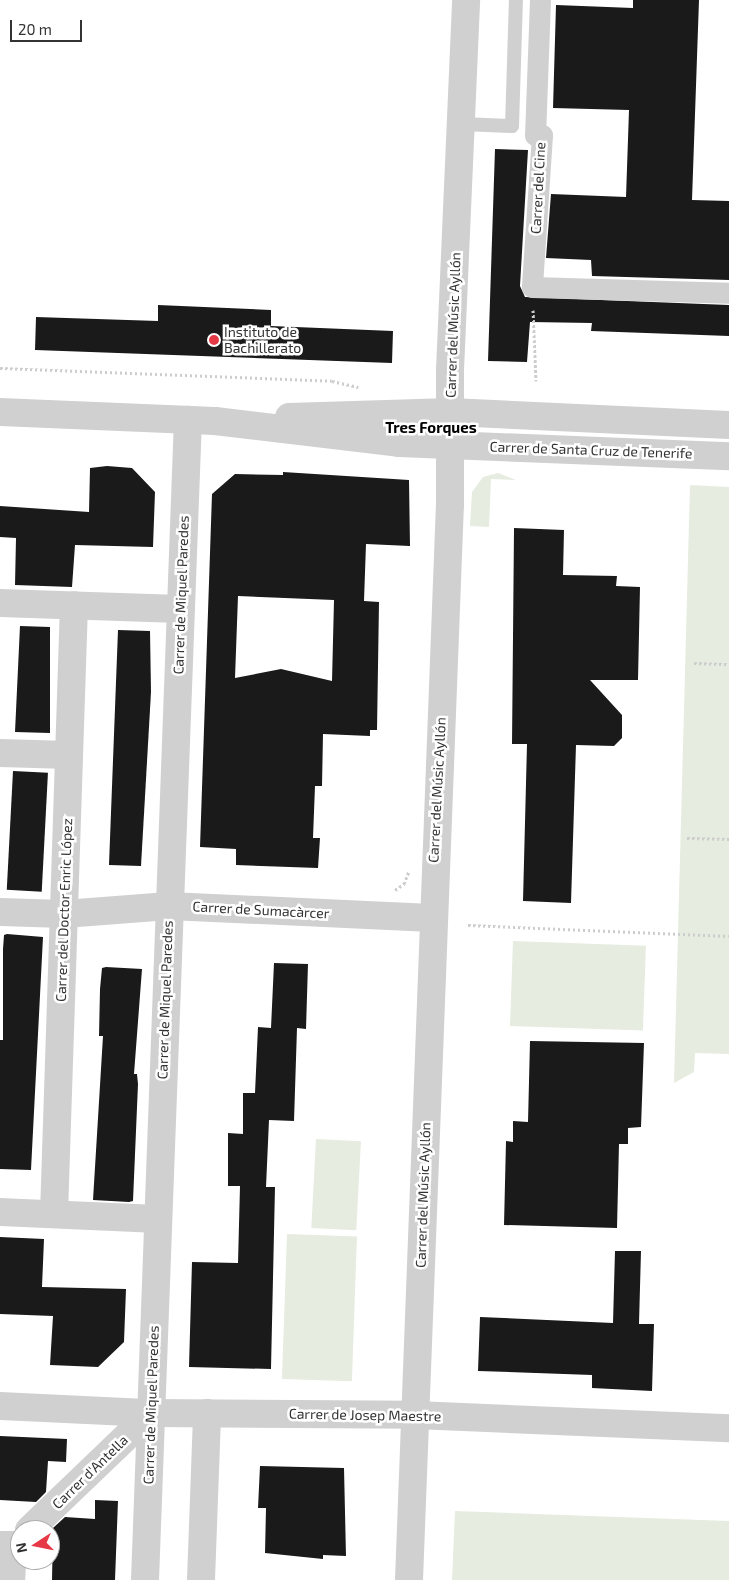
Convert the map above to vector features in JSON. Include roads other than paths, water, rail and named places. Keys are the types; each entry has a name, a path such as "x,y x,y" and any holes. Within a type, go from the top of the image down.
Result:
{"street":[{"name":"Carrer del Músic Ayllón","path":"409,1580 466,0"},
{"name":"Carrer del Cine","path":"540,0 535,135 542,135 532,287 729,293"},
{"name":"Carrer de Santa Cruz de Tenerife","path":"0,412 215,421 451,412 729,425"},
{"name":"Carrer de Miquel Paredes","path":"145,1580 188,420"},
{"name":"Carrer de Santa Cruz de Tenerife","path":"215,421 399,443 729,456"},
{"path":"0,611 74,605 180,609"},
{"name":"Carrer del Doctor Enric López","path":"54,1214 74,605"},
{"path":"0,753 69,755"},
{"name":"Carrer de Sumacàrcer","path":"0,912 64,914 169,906 432,918"},
{"path":"0,1212 158,1219"},
{"name":"Carrer de Josep Maestre","path":"0,1406 151,1413 415,1415 729,1428"},
{"name":"Carrer d'Antella","path":"36,1520 151,1413"},
{"path":"201,1580 207,1413"}],"lane":[{"path":"462,124 512,126 516,0"}],"place":[{"name":"Instituto de Bachillerato","path":"214,340"}],"district":[{"name":"Tres Forques","path":"431,428"}]}
